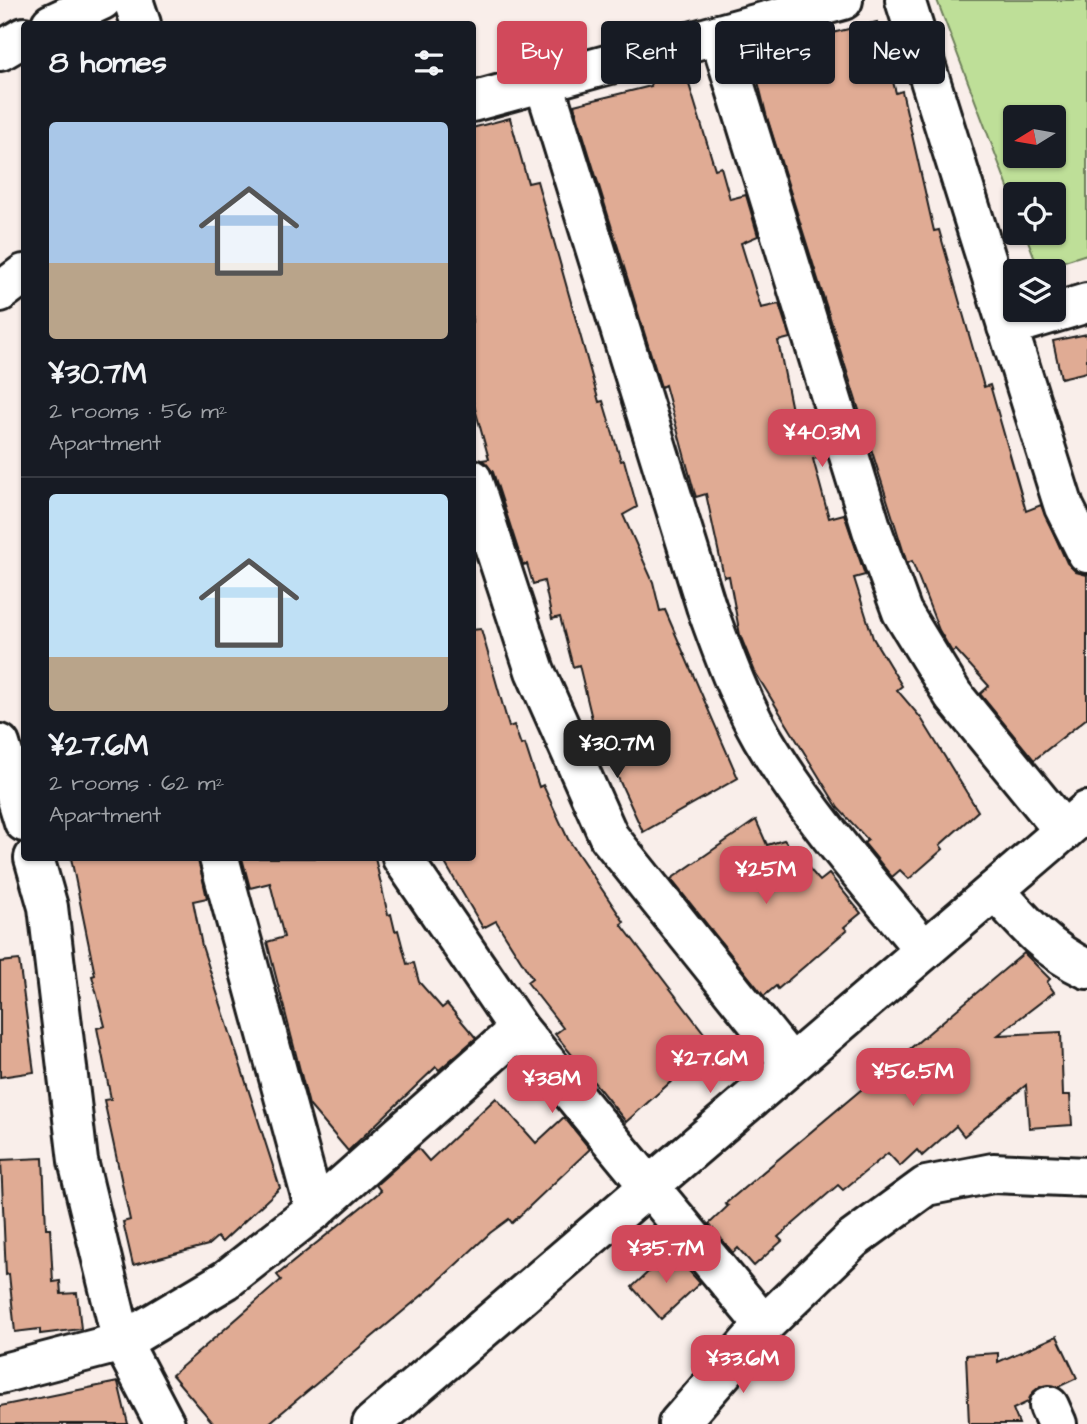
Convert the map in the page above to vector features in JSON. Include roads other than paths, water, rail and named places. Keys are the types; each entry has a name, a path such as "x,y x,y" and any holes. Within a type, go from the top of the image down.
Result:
{"street":[{"path":"57,21 102,0"},
{"path":"133,0 140,21"},
{"path":"766,21 843,0"},
{"path":"905,0 1064,506 1087,553"},
{"path":"587,71 715,35"},
{"path":"0,51 21,39"},
{"path":"476,101 540,84"},
{"path":"544,84 706,606 734,682 770,752 823,826 924,950"},
{"path":"372,1424 1076,821 953,695 902,612 872,530 734,84"},
{"path":"0,292 21,276"},
{"path":"1007,327 1087,303"},
{"path":"476,490 536,671 609,837 791,1065"},
{"path":"0,744 21,812"},
{"path":"35,861 48,907 78,1161 122,1342 165,1424"},
{"path":"220,861 315,1210"},
{"path":"404,861 519,1029 764,1325"},
{"path":"995,890 1033,935 1068,961 1087,969"},
{"path":"0,1374 122,1342 226,1280 315,1210 519,1029"},
{"path":"678,1424 764,1325 852,1240 926,1186 993,1173 1087,1177"}]}
